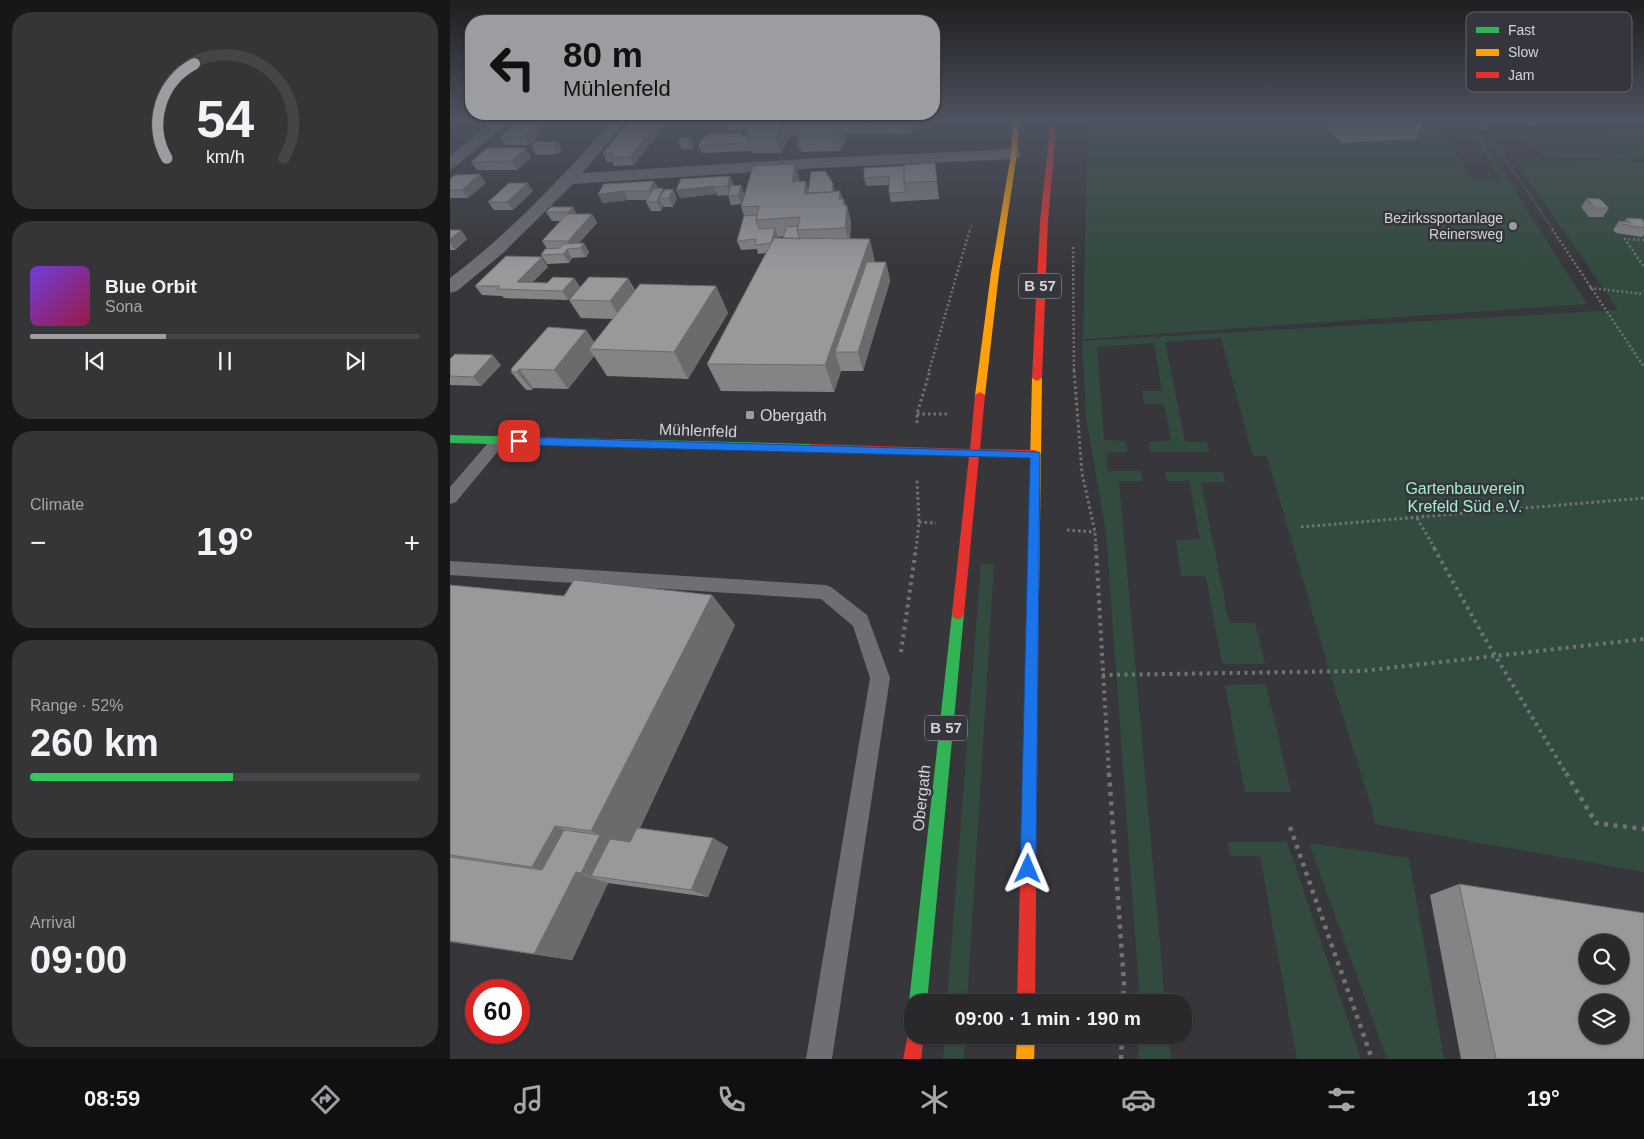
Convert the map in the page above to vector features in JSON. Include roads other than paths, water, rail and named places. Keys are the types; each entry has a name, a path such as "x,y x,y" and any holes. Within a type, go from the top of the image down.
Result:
{"main road":[{"name":"Obergath","path":"919,994 974,453 996,273 1012,168"},
{"name":"B 57","path":"1026,994 1035,454 1040,284 1048,168"},
{"name":"Mühlenfeld","path":"450,439 1035,454"},
{"path":"912,1059 914,1044"},
{"path":"1025,1059 1026,1044"}],"street":[{"path":"450,287 484,263 578,168"},
{"path":"569,179 725,168"}],"lane":[{"path":"450,498 499,440"},
{"path":"450,568 826,592 861,621 880,678 819,1059"}],"place":[{"name":"Bezirkssportanlage Reinersweg","path":"1513,226"},
{"name":"Obergath","path":"750,415"}],"park label":[{"name":"Gartenbauverein Krefeld Süd e.V.","path":"1465,497"}]}
